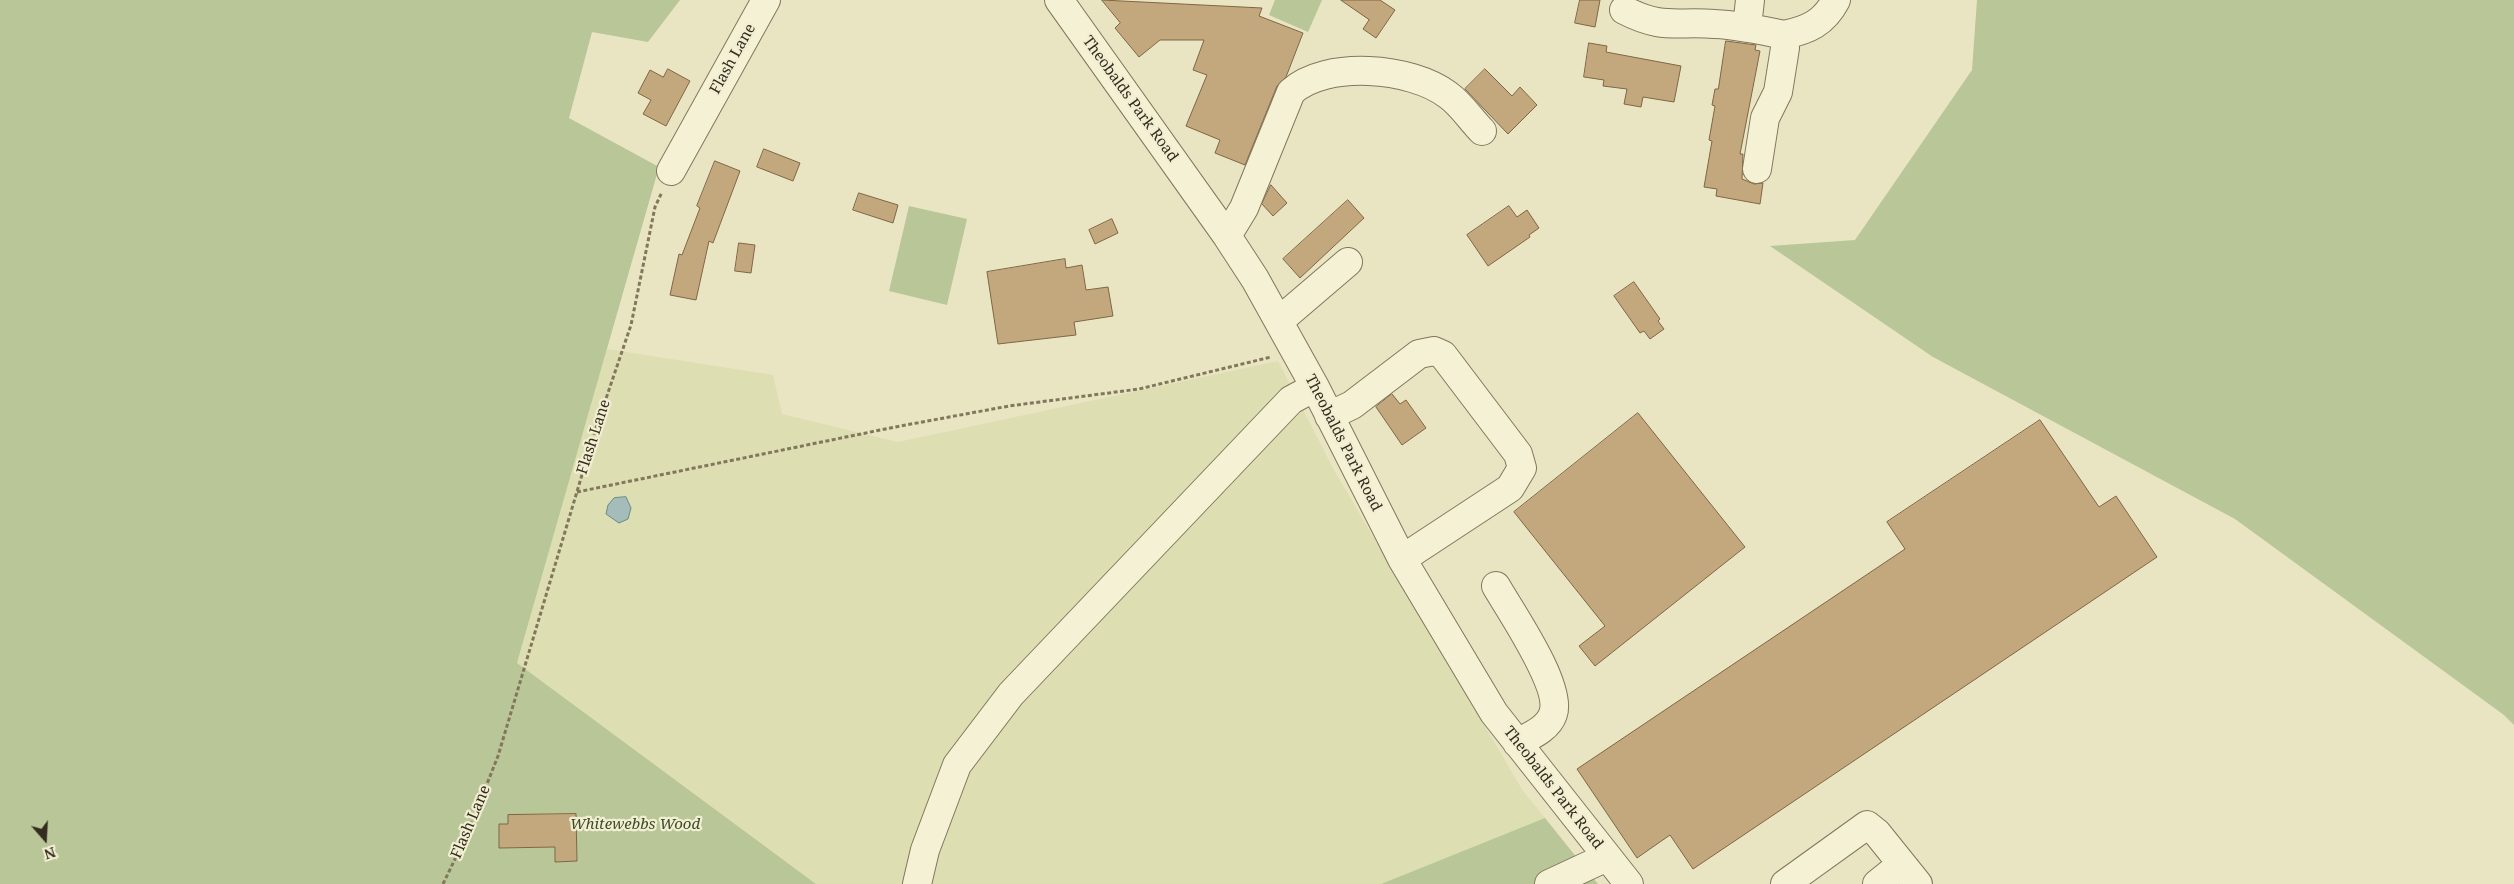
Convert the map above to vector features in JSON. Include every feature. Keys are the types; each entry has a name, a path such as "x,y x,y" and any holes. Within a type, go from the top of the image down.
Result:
{"street":[{"name":"Flash Lane","path":"671,171 766,0"},
{"path":"1747,27 1750,0"},
{"path":"1624,10 1644,20 1659,24 1713,23 1747,27 1784,35 1812,28 1822,20 1836,0"},
{"name":"Theobalds Park Road","path":"1069,5 1227,236 1279,321 1315,387 1402,559 1494,713 1629,884"},
{"path":"1757,169 1765,118 1778,92 1785,48 1784,35"},
{"path":"1227,236 1244,208 1291,92 1300,84 1312,78 1350,71 1379,72 1424,83 1448,95 1482,131"},
{"path":"1279,321 1348,262"},
{"path":"1329,416 1352,405 1419,354 1434,351 1443,355 1518,454 1522,468 1510,488 1402,559"},
{"path":"917,884 925,850 957,765 1012,694 1291,400 1315,387"},
{"path":"1496,586 1547,674 1555,694 1553,714 1549,720 1540,730 1517,742"},
{"path":"1785,884 1867,825 1877,833 1910,874 1876,884"},
{"path":"1549,884 1607,857"}],"path":[{"name":"Flash Lane","path":"443,884 468,832 498,756 596,428 631,325 655,207 671,171"},
{"path":"577,492 1009,406 1139,389 1296,351"}],"green space":[{"name":"Whitewebbs Wood","path":"0,0 680,0 648,42 592,32 569,118 659,167 517,663 816,884 0,884","holes":["576,814 577,861 555,862 555,847 499,848 499,824 508,824 508,815"]},
{"path":"1275,0 1322,0 1308,32 1269,15"},
{"path":"1977,0 2514,0 2514,725 2504,715 2235,519 1933,357 1770,246 1855,240 1972,70"},
{"path":"909,206 967,219 947,305 889,291"},
{"path":"607,349 773,375 782,414 898,442 1278,361 1335,472 1523,791 1545,818 1381,884 816,884 517,664"},
{"path":"1545,818 1598,884 1381,884"}],"water":[{"path":"626,497 631,508 628,519 619,523 606,514 608,505 614,498"}],"building":[{"path":"1102,0 1262,8 1259,16 1303,33 1286,77 1277,86 1245,165 1215,153 1220,140 1186,126 1207,75 1193,70 1204,40 1160,40 1139,57 1115,28 1120,23"},
{"path":"1341,0 1380,0 1395,10 1376,38 1363,29 1369,20"},
{"path":"1580,0 1600,0 1595,27 1575,23"},
{"path":"1726,41 1756,45 1755,50 1760,51 1740,154 1743,154 1742,179 1754,184 1763,183 1760,204 1716,196 1717,189 1704,187 1712,141 1709,140 1715,106 1712,105 1715,89 1718,89"},
{"path":"1589,43 1607,46 1606,52 1681,66 1674,102 1643,97 1641,107 1624,104 1627,89 1603,86 1604,80 1584,77"},
{"path":"668,69 690,81 666,126 643,114 651,100 638,93 650,70 663,77"},
{"path":"1485,69 1512,96 1520,87 1537,105 1508,134 1465,89"},
{"path":"764,149 800,163 793,181 757,167"},
{"path":"715,161 740,171 713,243 709,241 696,300 670,295 679,254 682,255 700,208 697,206"},
{"path":"1271,185 1287,203 1273,216 1262,204"},
{"path":"859,193 898,205 893,223 853,210"},
{"path":"1348,200 1364,218 1300,278 1283,259"},
{"path":"1509,206 1517,217 1527,210 1539,228 1529,235 1530,237 1488,266 1467,235"},
{"path":"1112,219 1118,233 1095,244 1089,230"},
{"path":"739,243 755,245 751,273 735,271"},
{"path":"1065,259 1066,268 1082,265 1086,290 1108,287 1113,316 1074,322 1076,335 998,344 987,272"},
{"path":"1634,282 1660,319 1658,321 1664,329 1650,339 1644,331 1640,333 1614,296"},
{"path":"1392,394 1400,404 1406,400 1426,428 1402,445 1376,407"},
{"path":"1638,413 1745,547 1595,666 1579,646 1605,626 1514,512"},
{"path":"2040,420 2099,507 2116,496 2157,557 1693,869 1670,835 1637,858 1577,769 1905,549 1887,522"},
{"path":"576,814 577,861 555,862 555,847 499,848 499,824 508,824 508,815"}]}
